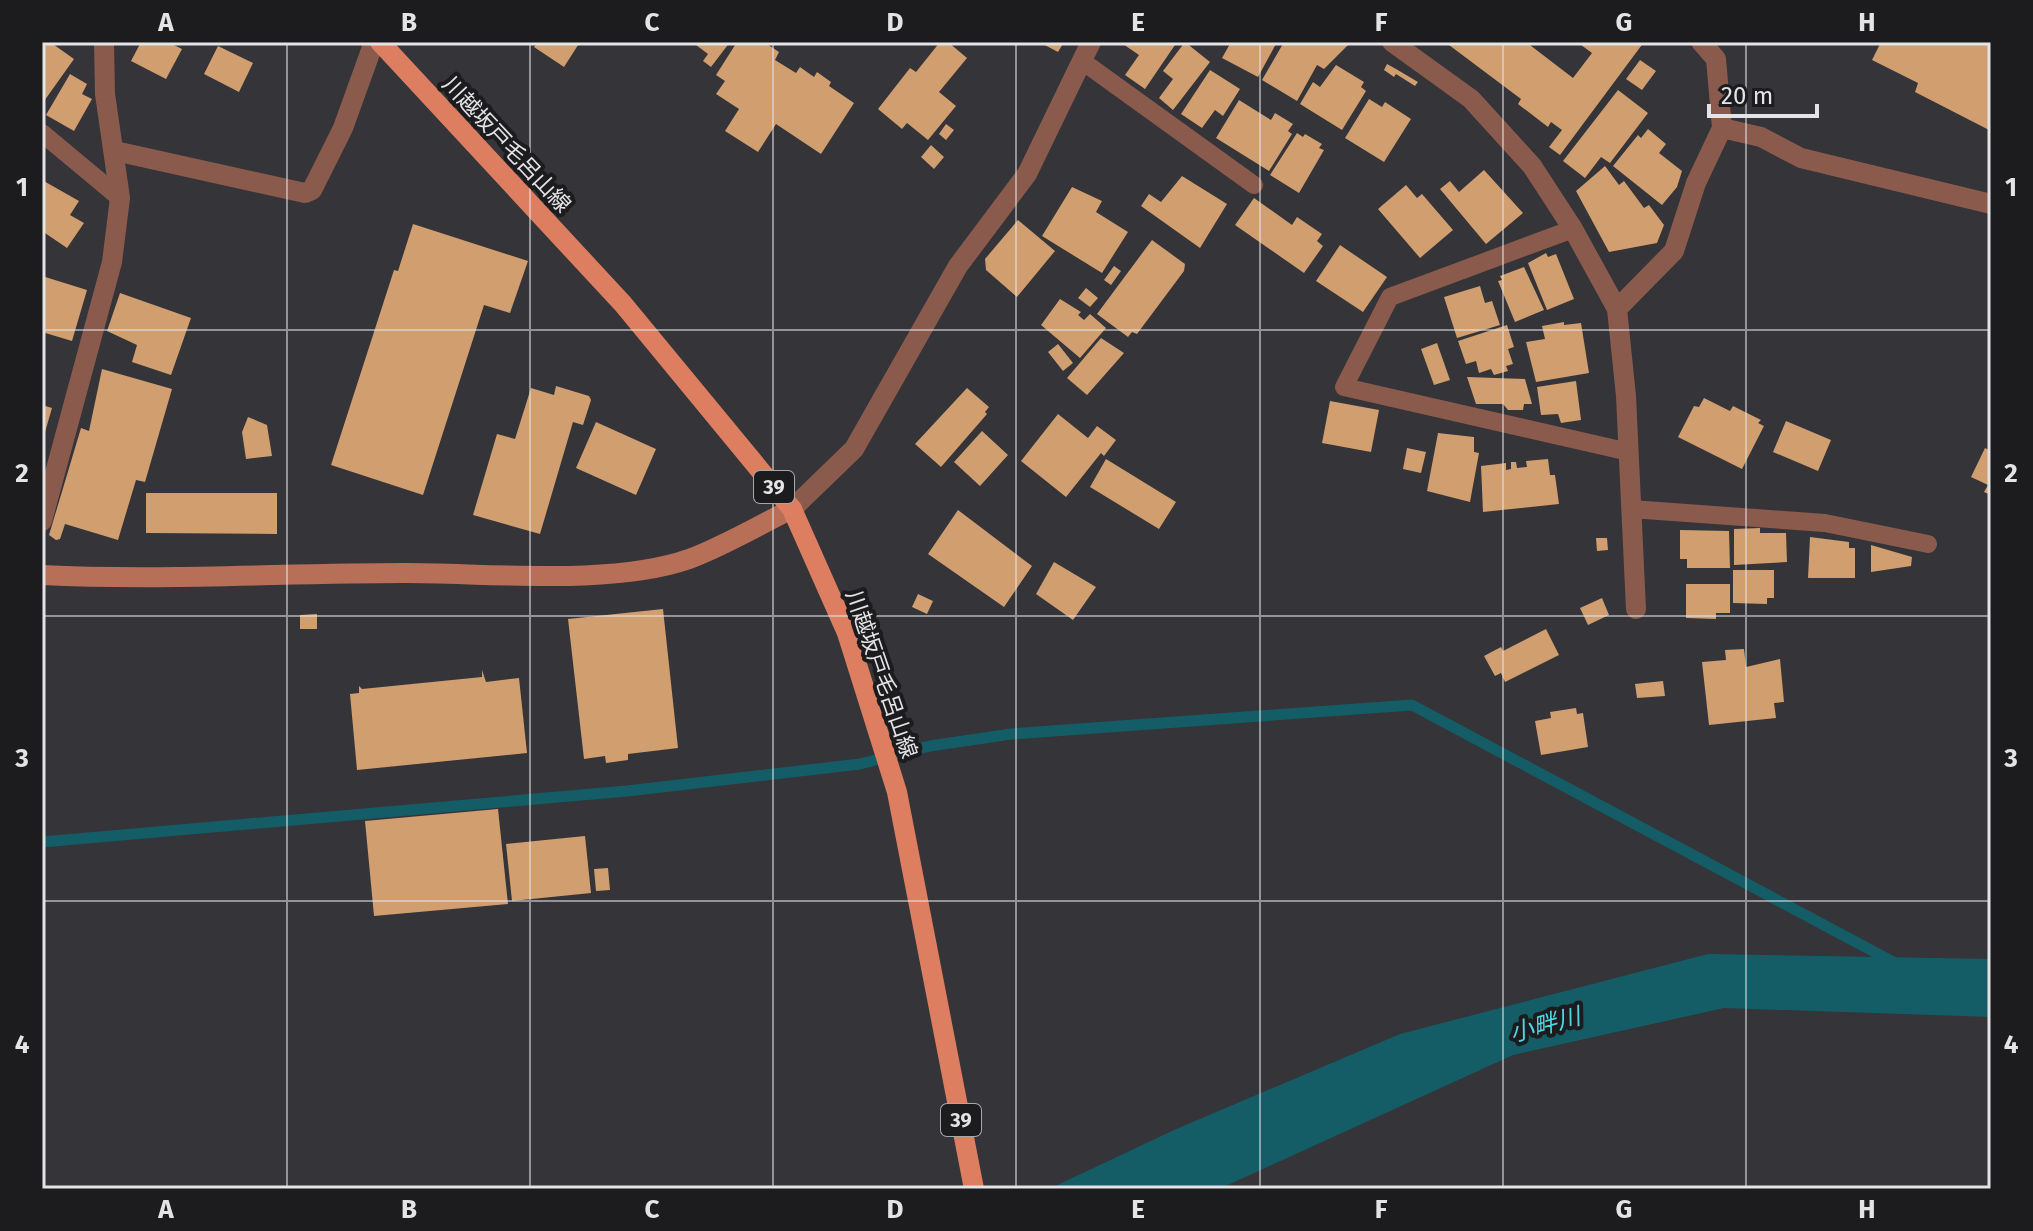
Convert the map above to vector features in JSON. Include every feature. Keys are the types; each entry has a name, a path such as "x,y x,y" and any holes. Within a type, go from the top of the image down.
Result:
{"main road":[{"name":"川越坂戸毛呂山線","path":"380,42 623,304 792,509 847,633 897,792 974,1189"}],"street":[{"path":"42,521 112,262 120,198 105,94 104,42"},
{"path":"115,151 305,193 312,190 343,128 374,42"},
{"path":"1392,42 1471,99 1532,166 1573,229 1617,309 1629,452 1636,609"},
{"path":"1617,309 1674,251 1696,183 1722,128 1716,59 1701,42"},
{"path":"42,575 146,580 404,573 543,575 638,570 688,559 792,509 854,449 958,266 1027,174 1086,52"},
{"path":"1722,128 1761,137 1801,158 1991,204"}],"lane":[{"path":"1086,52 1254,185"},
{"path":"42,133 120,198"},
{"path":"1573,229 1390,297 1344,387 1629,452"},
{"path":"1631,509 1825,523 1928,544"}],"water":[{"name":"小畔川","path":"1708,954 1991,959 1991,1017 1724,1008 1513,1055 1219,1189 1049,1189 1174,1130 1400,1034"}],"building":[{"path":"42,42 50,42 74,59 42,104"},
{"path":"141,42 168,42 182,49 166,79 131,61"},
{"path":"538,42 580,42 564,67 534,47"},
{"path":"692,42 730,42 711,67 703,61 708,54"},
{"path":"737,42 764,42 779,52 775,60 796,73 800,67 814,77 817,72 831,82 829,86 854,103 821,154 776,124 758,152 725,131 739,109 716,94 725,81 716,75"},
{"path":"940,42 948,42 967,58 939,92 956,106 928,140 907,123 902,129 878,109 910,68 916,72"},
{"path":"1039,42 1064,42 1058,52"},
{"path":"1120,42 1177,42 1145,89 1125,75 1139,55"},
{"path":"1185,42 1210,62 1173,110 1159,98 1173,79 1163,71"},
{"path":"1231,42 1277,42 1258,77 1222,58"},
{"path":"1284,42 1344,42 1348,45 1324,69 1317,65 1297,101 1262,80"},
{"path":"1445,42 1526,42 1573,78 1592,53 1577,42 1644,42 1560,155 1549,147 1562,130 1551,122 1548,127 1518,104 1521,99"},
{"path":"1881,42 1991,42 1991,131 1915,92 1918,83 1872,60"},
{"path":"218,46 253,63 239,92 204,74"},
{"path":"1640,60 1656,71 1642,90 1626,79"},
{"path":"1387,64 1418,82 1415,86 1396,74 1394,77 1384,70"},
{"path":"1336,65 1364,82 1361,87 1366,91 1342,130 1300,104 1313,82 1320,87"},
{"path":"1210,70 1240,89 1223,116 1215,110 1202,128 1181,114"},
{"path":"70,74 87,84 82,94 92,99 74,131 46,115"},
{"path":"1618,90 1648,113 1610,163 1601,157 1585,178 1563,161"},
{"path":"1369,99 1382,107 1385,102 1411,119 1384,162 1345,138"},
{"path":"1239,100 1271,120 1275,113 1293,124 1288,131 1292,134 1269,171 1216,138"},
{"path":"946,124 954,130 946,140 939,134"},
{"path":"1648,129 1666,144 1659,153 1682,171 1677,187 1662,205 1613,166 1638,135 1641,138"},
{"path":"1297,133 1322,144 1319,148 1324,150 1299,193 1270,175"},
{"path":"931,145 944,157 934,169 921,157"},
{"path":"1605,166 1619,185 1624,181 1644,208 1649,205 1664,225 1657,243 1609,252 1576,191"},
{"path":"1484,170 1523,213 1486,244 1440,189 1450,181 1459,192"},
{"path":"1182,176 1227,204 1200,248 1141,206 1149,194 1161,202"},
{"path":"42,180 79,201 70,215 84,223 67,248 42,231"},
{"path":"1406,185 1417,198 1422,194 1453,230 1420,258 1378,209"},
{"path":"1072,187 1102,201 1096,212 1128,232 1102,273 1042,236"},
{"path":"1254,198 1292,225 1297,217 1322,234 1317,241 1323,246 1304,273 1235,225"},
{"path":"1018,220 1055,251 1017,297 986,270 985,259"},
{"path":"413,224 528,261 510,313 484,305 423,495 331,465 394,270 398,271"},
{"path":"1152,240 1185,264 1184,271 1137,334 1132,332 1128,337 1097,314"},
{"path":"1340,245 1387,277 1363,312 1316,281"},
{"path":"1546,253 1548,257 1556,254 1574,299 1547,310 1528,263"},
{"path":"1114,266 1121,271 1111,285 1104,280"},
{"path":"1524,267 1544,310 1515,322 1498,281 1502,280 1500,276"},
{"path":"42,276 87,290 72,341 42,332"},
{"path":"1480,286 1485,303 1492,301 1500,325 1457,338 1444,297"},
{"path":"1086,288 1098,298 1090,307 1078,298"},
{"path":"120,293 191,318 171,375 132,362 137,345 107,331"},
{"path":"1060,299 1081,312 1078,315 1084,320 1090,314 1106,328 1080,358 1041,325"},
{"path":"1564,322 1564,325 1581,323 1589,373 1536,382 1526,342 1545,339 1542,326"},
{"path":"1507,325 1514,347 1508,349 1513,364 1506,366 1508,371 1494,375 1491,369 1479,373 1476,361 1466,364 1458,341"},
{"path":"1101,338 1124,353 1087,395 1067,378"},
{"path":"1437,343 1450,380 1434,385 1421,349"},
{"path":"1058,344 1073,363 1063,371 1048,352"},
{"path":"102,369 172,389 145,482 136,480 118,540 65,524 60,539 56,540 49,535 81,428 89,431"},
{"path":"1467,377 1525,379 1532,404 1524,404 1523,410 1508,410 1503,404 1476,404"},
{"path":"1576,381 1581,420 1561,423 1558,414 1541,415 1537,387"},
{"path":"556,386 589,396 591,400 583,425 573,422 540,534 473,515 497,434 515,439 531,388 554,395"},
{"path":"967,388 989,407 985,412 987,414 941,467 915,444"},
{"path":"1704,398 1730,411 1733,406 1761,420 1758,423 1764,426 1742,469 1678,437 1694,406 1699,407"},
{"path":"1330,401 1379,410 1371,452 1322,443"},
{"path":"42,405 52,408 43,439 42,439"},
{"path":"1058,414 1088,438 1097,426 1116,440 1104,456 1101,453 1066,497 1021,461"},
{"path":"248,417 267,425 272,456 246,459 242,432"},
{"path":"1786,421 1831,440 1818,471 1773,452"},
{"path":"596,422 656,449 636,495 576,468"},
{"path":"982,431 1008,455 980,486 954,462"},
{"path":"1438,433 1474,437 1474,452 1479,453 1470,502 1427,491"},
{"path":"1407,448 1426,452 1421,473 1403,469"},
{"path":"1985,448 1991,451 1991,495 1984,492 1988,485 1971,477"},
{"path":"1106,459 1176,502 1159,529 1090,487"},
{"path":"1548,459 1550,475 1555,475 1559,504 1483,512 1481,466 1506,463 1506,470 1511,469 1511,462 1516,462 1517,468 1527,467 1526,461"},
{"path":"146,493 277,493 277,534 146,533"},
{"path":"958,510 1032,566 1004,607 928,554"},
{"path":"1760,528 1760,533 1786,533 1787,562 1734,565 1734,529"},
{"path":"1680,530 1729,531 1730,568 1687,568 1687,559 1680,559"},
{"path":"1810,537 1849,542 1849,548 1855,548 1855,578 1808,578"},
{"path":"1596,538 1607,538 1608,550 1597,551"},
{"path":"1871,545 1912,557 1911,566 1871,572"},
{"path":"1054,562 1096,587 1073,620 1036,594"},
{"path":"1733,570 1774,570 1774,598 1767,598 1767,604 1733,603"},
{"path":"1686,584 1730,584 1730,613 1716,613 1716,619 1686,618"},
{"path":"918,594 933,601 927,614 912,607"},
{"path":"1602,598 1609,615 1588,625 1580,608"},
{"path":"663,609 678,748 628,754 628,760 606,763 605,756 584,759 568,619"},
{"path":"317,614 317,629 300,629 300,615"},
{"path":"1546,629 1559,655 1505,682 1501,673 1495,676 1484,656 1501,647 1503,651"},
{"path":"1744,649 1746,667 1780,659 1784,702 1774,703 1776,718 1709,725 1702,662 1726,660 1725,650"},
{"path":"482,670 486,682 519,678 527,753 357,770 350,694 359,693 359,686 362,689 482,677"},
{"path":"1663,681 1665,696 1637,698 1635,684"},
{"path":"1576,708 1577,714 1583,713 1588,747 1541,755 1535,721 1551,718 1550,712"},
{"path":"498,809 508,904 374,916 365,821"},
{"path":"585,836 591,893 512,901 506,844"},
{"path":"608,868 610,890 596,891 594,869"}],"waterway":[{"path":"42,842 627,791 860,764 930,746 1011,734 1412,705 1897,964"}]}
